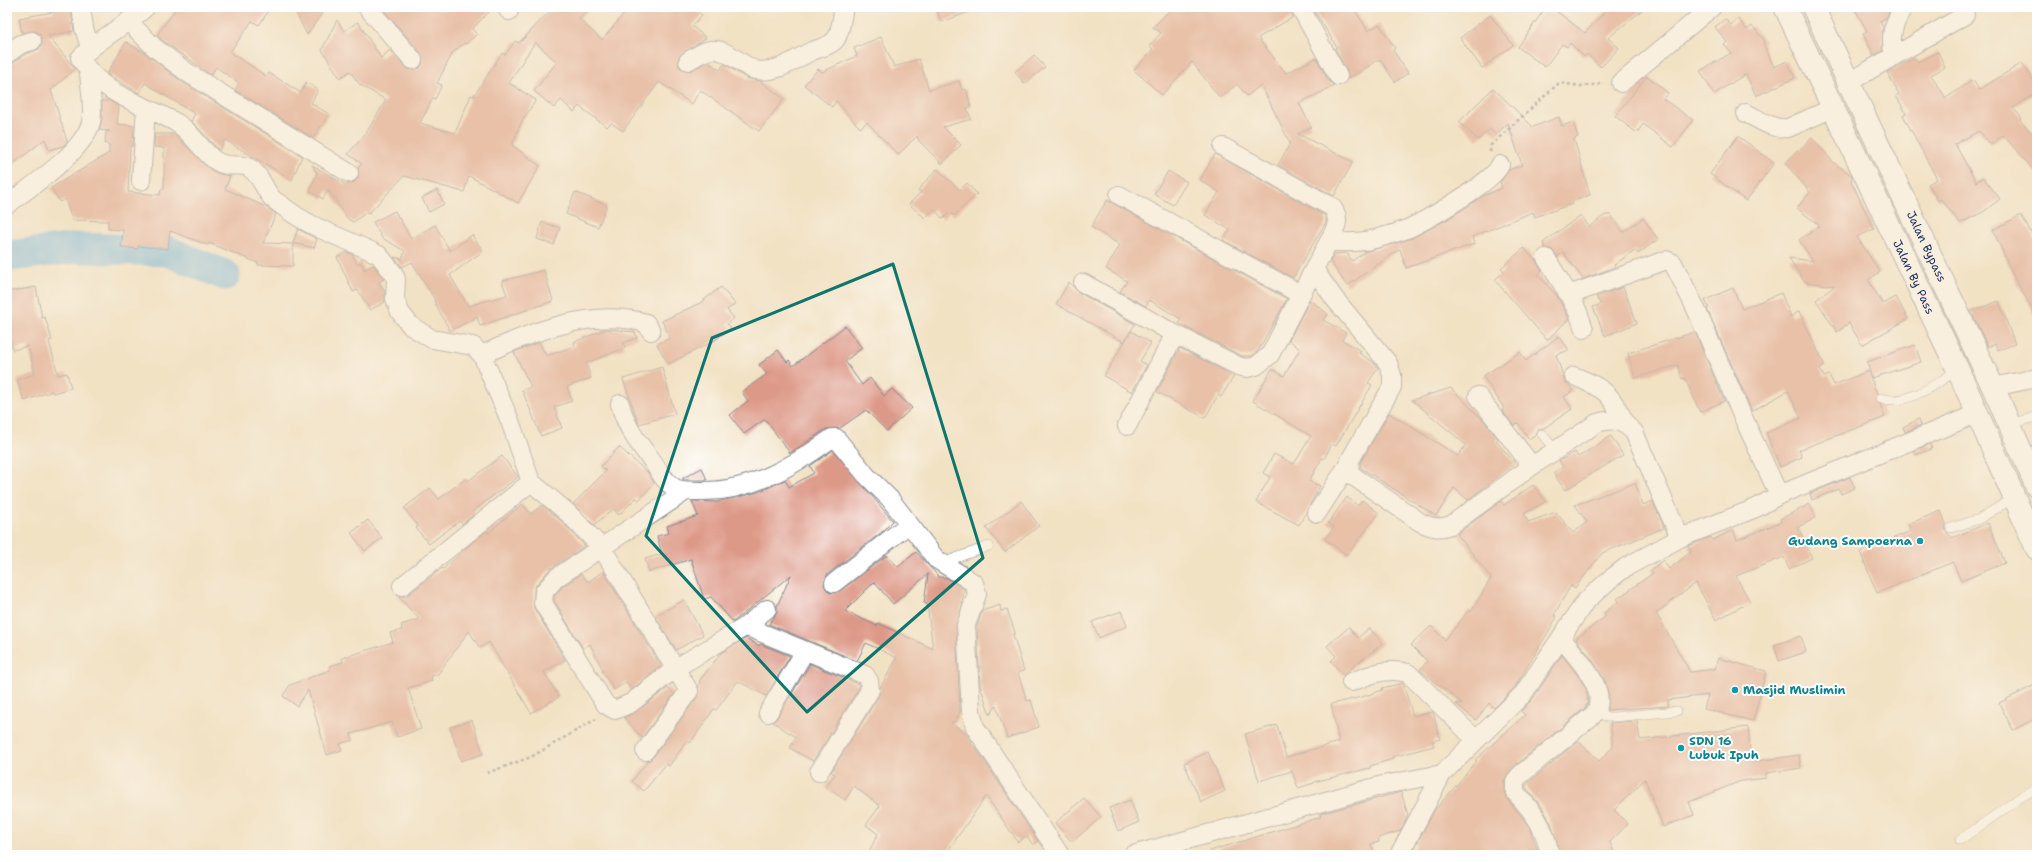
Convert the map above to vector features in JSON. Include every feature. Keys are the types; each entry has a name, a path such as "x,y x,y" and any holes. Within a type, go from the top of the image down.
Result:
{"highway":[{"name":"Jalan By Pass","path":"1785,7 1979,414 2037,549"},
{"name":"Jalan Bypass","path":"1813,7 1993,387 2037,487"}],"street":[{"path":"81,7 84,28 90,48"},
{"path":"146,7 129,22 90,48 80,58 89,73 103,85 177,124 192,135 216,162 230,167 246,166 254,171 271,197 304,220 379,255 396,278 395,299 400,312 411,326 432,339 473,346 482,355 510,421 531,482 568,513 602,548 688,688 688,694 645,751"},
{"path":"367,7 413,60"},
{"path":"688,61 705,50 713,48 729,54 754,70 764,70 786,66 808,53 832,44 836,38 844,7"},
{"path":"1300,7 1338,76"},
{"path":"1621,83 1712,7"},
{"path":"1894,56 1891,36 1894,24 1903,7"},
{"path":"1849,82 1965,14"},
{"path":"129,22 155,48 188,73 349,173"},
{"path":"7,54 21,44 32,41"},
{"path":"7,205 52,170 85,138 92,121 89,73"},
{"path":"141,182 146,108"},
{"path":"1746,113 1775,128 1782,129 1788,128 1833,108"},
{"path":"1083,283 1175,334 1238,366 1247,368 1256,366 1270,355 1300,294 1337,226 1338,218 1332,207 1223,147"},
{"path":"1329,241 1350,244 1374,239 1407,229 1444,209 1479,186 1498,169 1500,165"},
{"path":"1119,195 1300,294"},
{"path":"1546,258 1569,295 1578,312 1584,329"},
{"path":"1569,295 1666,260 1672,263 1696,308 1742,415 1779,495"},
{"path":"1314,270 1334,298 1388,363 1392,375 1392,387 1348,465 1317,514"},
{"path":"482,355 509,342 555,327 592,320 628,318 646,323 651,331"},
{"path":"1128,426 1175,334"},
{"path":"1574,376 1597,386 1608,394 1626,424 1634,432 1680,538"},
{"path":"1993,387 2037,378"},
{"path":"1478,396 1532,466"},
{"path":"620,404 624,418 631,433 641,448 668,482 676,488 686,491 717,491 739,487 760,480 800,460 834,438 866,475 890,498 936,559 974,583 977,594 966,625 971,711 975,727 1060,855"},
{"path":"1399,855 1442,774 1475,739 1523,694 1585,602 1626,567 1680,538 1756,508 1779,495 1979,414"},
{"path":"1348,465 1349,470 1359,480 1420,522 1430,527 1440,529 1451,525 1532,466 1597,423 1608,420 1618,420 1626,424"},
{"path":"402,586 531,482"},
{"path":"686,491 551,582 544,592 543,603 606,705 615,710 631,703 676,668 743,628 768,610"},
{"path":"834,583 909,524"},
{"path":"743,628 750,628 866,675 871,685 870,690 819,772"},
{"path":"1550,855 1537,816 1515,792 1515,781 1596,711 1599,702 1596,686 1580,660 1561,638"},
{"path":"768,713 805,651"},
{"path":"1351,682 1387,670 1398,670 1408,673 1475,739"},
{"path":"1133,855 1383,785 1442,774"}],"lane":[{"path":"1881,398 1898,401 1913,396 1958,370"},
{"path":"2010,425 2037,416"},
{"path":"1542,434 1555,450"},
{"path":"1951,528 1979,519 2015,497"},
{"path":"942,563 989,546"},
{"path":"1596,711 1607,717 1677,711"},
{"path":"1960,840 2021,797 2037,788"}],"path":[{"path":"1500,165 1490,153 1491,145 1559,83 1581,86 1621,83"},
{"path":"488,773 531,757 612,709"}],"highlighted area":[{"path":"893,264 983,558 807,712 646,536 712,338"}],"building":[{"path":"53,7 70,7 74,31 48,36 75,69 51,90 67,141 63,146 49,150 45,139 7,169 7,67 26,54 39,49 42,43 40,34 35,31 22,33 19,18 53,12"},
{"path":"177,7 271,7 259,25 252,21 230,52 266,76 269,73 301,93 306,82 318,90 311,103 329,114 313,138 235,90 239,83 216,67 211,75 162,40 157,35"},
{"path":"293,7 326,7 307,35"},
{"path":"381,7 494,7 472,29 477,34 466,44 465,43 453,52 437,83 442,85 435,99 433,98 420,123 455,133 471,95 474,96 502,53 505,55 515,41 519,43 554,7 591,7 579,19 602,40 630,7 692,7 702,15 692,26 706,38 679,56 679,67 689,71 708,62 720,70 724,64 746,78 760,81 784,99 759,131 700,90 692,104 659,82 623,131 611,123 607,127 579,106 574,112 561,100 554,108 534,91 557,62 535,42 509,83 536,100 522,121 512,145 540,166 518,203 469,176 464,192 404,176 368,214 367,212 353,222 348,219 328,190 323,199 310,191 317,172 312,165 346,185 354,182 358,178 358,168 362,164 348,154 366,133 386,100 359,84 350,71 340,78 322,50 337,20 344,31 358,22 381,58 390,50 409,70 420,68 423,63 421,53"},
{"path":"936,7 978,7 978,9 941,22"},
{"path":"1173,7 1290,7 1293,17 1258,38 1286,73 1316,58 1329,81 1334,86 1299,103 1311,127 1298,134 1353,162 1334,196 1278,165 1290,143 1261,85 1247,96 1237,84 1220,98 1192,62 1162,95 1134,70 1153,49 1149,46 1161,33 1153,27"},
{"path":"1312,7 1353,7 1368,31 1379,24 1395,48 1393,50 1408,73 1395,82 1380,59 1348,79 1347,71 1335,48 1337,47"},
{"path":"1546,7 1551,7 1585,33 1609,7 1646,7 1608,38 1619,48 1601,67 1587,54 1584,57 1570,43 1567,47 1562,44 1545,67 1518,47"},
{"path":"1854,7 1891,7 1886,18 1880,21 1883,27 1882,51 1874,55 1863,34 1867,31"},
{"path":"1490,15 1513,45 1482,68 1460,38"},
{"path":"1725,19 1731,25 1738,19 1747,30 1752,26 1765,41 1763,43 1774,67 1787,61 1795,78 1756,96 1746,74 1714,94 1700,71 1731,53 1724,45 1727,42 1715,27"},
{"path":"881,37 894,67 919,59 929,90 959,81 962,90 966,89 971,107 967,108 971,119 943,127 961,145 942,164 919,141 917,136 898,155 867,122 860,128 836,101 832,107 804,85 818,69 822,72 857,56 854,48"},
{"path":"126,42 145,53 182,82 302,156 292,180 225,140 219,150 191,121 195,114 145,83 139,93 107,74"},
{"path":"1938,52 1945,67 1931,75 1946,98 1973,80 1979,90 2022,63 2037,85 2037,92 2013,108 2022,118 2020,120 2037,139 2037,174 2003,135 1991,145 1979,131 1955,144 1976,182 1983,177 2000,199 1983,212 1960,223 1941,199 1938,201 1928,184 1937,179 1903,115 1906,113 1896,96 1899,94 1887,72 1915,58 1918,62"},
{"path":"1034,55 1045,67 1025,84 1015,72"},
{"path":"1647,76 1668,93 1663,99 1693,120 1673,147 1643,124 1637,133 1615,116"},
{"path":"1493,88 1533,127 1559,117 1562,126 1573,122 1578,137 1574,139 1590,195 1571,202 1572,204 1535,217 1533,212 1472,237 1474,244 1406,268 1400,249 1347,286 1330,261 1334,254 1347,253 1352,261 1365,252 1412,238 1448,219 1483,196 1502,188 1500,182 1509,170 1522,165 1508,123 1496,135 1490,129 1478,140 1459,122"},
{"path":"102,101 110,101 119,107 117,124 134,126 133,146 130,146 128,192 160,195 161,189 164,189 164,148 154,147 155,134 174,134 210,169 217,173 230,176 225,189 266,207 276,214 263,243 293,244 293,266 258,265 258,263 209,243 208,245 170,231 168,249 138,246 138,249 121,247 123,230 108,229 108,221 72,220 65,199 60,202 51,188 109,153 109,144 105,144 106,132 110,131 99,130 102,119"},
{"path":"1738,136 1774,163 1746,201 1710,174"},
{"path":"1812,138 1833,162 1852,176 1851,181 1874,229 1857,237 1880,272 1868,280 1883,304 1896,297 1908,319 1862,345 1849,323 1837,332 1816,300 1835,286 1805,282 1789,258 1813,261 1799,240 1820,226 1797,208 1810,192 1785,163"},
{"path":"1215,154 1326,216 1326,222 1293,278 1223,240 1230,230 1205,215 1219,192 1200,180"},
{"path":"937,169 960,190 967,183 977,194 954,216 950,212 943,219 934,209 925,218 909,204 921,192 918,190"},
{"path":"1168,171 1187,182 1173,205 1154,194"},
{"path":"437,190 444,204 429,212 422,198"},
{"path":"575,192 607,205 598,227 566,214"},
{"path":"1107,200 1287,299 1258,351 1251,356 1242,356 1179,323 1181,319 1149,300 1146,306 1120,292 1127,281 1106,269 1120,245 1091,227"},
{"path":"395,211 411,239 435,225 450,251 472,235 483,251 450,275 468,306 507,295 502,281 544,270 553,301 480,326 477,317 450,331 434,301 435,300 412,262 402,267 394,257 402,259 405,251 382,238 373,222"},
{"path":"1581,215 1589,227 1605,215 1611,215 1623,232 1643,218 1658,239 1638,254 1635,250 1614,265 1615,267 1583,279 1563,252 1558,257 1551,249 1545,248 1543,243"},
{"path":"2021,215 2037,243 2037,318 2013,275 1993,230"},
{"path":"542,222 560,228 554,245 537,239"},
{"path":"298,229 317,239 314,248 293,243"},
{"path":"1524,248 1536,261 1542,271 1538,275 1557,296 1569,319 1547,340 1495,280 1504,271 1501,268"},
{"path":"347,252 352,254 357,264 361,262 364,270 373,265 384,279 379,282 385,292 385,302 370,310 358,290 353,292 337,257"},
{"path":"1069,282 1078,292 1135,324 1124,342 1056,304"},
{"path":"36,287 42,318 45,317 52,340 49,341 58,375 67,373 71,388 53,393 52,391 24,401 17,380 35,374 28,346 13,350 7,329 7,292"},
{"path":"721,287 735,304 727,310 734,318 727,324 731,328 712,342 668,364 657,344 670,338 662,321 700,303"},
{"path":"1623,287 1637,323 1605,336 1593,307 1601,304 1596,297"},
{"path":"1733,288 1742,309 1781,293 1791,317 1799,311 1825,366 1820,369 1824,377 1829,375 1834,385 1868,371 1877,394 1876,400 1880,404 1885,417 1799,450 1802,457 1780,467 1766,433 1801,418 1788,391 1752,411 1707,309 1709,308 1705,300"},
{"path":"1310,300 1328,314 1323,320 1346,333 1342,340 1361,351 1359,353 1373,362 1378,368 1368,383 1372,385 1336,446 1332,444 1309,481 1320,486 1299,525 1256,502 1270,477 1263,473 1274,454 1294,464 1311,436 1253,401 1272,369 1284,376 1300,349 1289,340"},
{"path":"1999,301 2015,344 1998,350 1995,344 1988,347 1971,311"},
{"path":"845,326 862,348 845,361 862,385 870,378 884,396 892,389 912,408 887,431 866,410 840,428 826,429 790,453 765,419 744,434 730,415 748,401 742,392 767,374 759,365 778,350 787,362 789,360 793,366"},
{"path":"606,329 635,332 637,338 623,343 625,348 586,363 591,378 567,387 572,401 554,407 562,428 541,436 522,390 531,387 514,352 539,342 546,356 575,346 574,342"},
{"path":"1131,331 1151,343 1140,361 1147,365 1132,392 1104,376"},
{"path":"1695,332 1724,401 1700,412 1685,378 1682,379 1678,365 1635,378 1628,353"},
{"path":"1559,336 1569,350 1556,355 1565,382 1574,390 1564,397 1572,409 1544,428 1539,429 1536,434 1529,439 1518,423 1514,426 1502,410 1504,408 1483,376 1520,352 1526,361"},
{"path":"1915,345 1921,362 1872,378 1867,362"},
{"path":"1180,348 1234,376 1221,397 1218,395 1205,418 1157,392"},
{"path":"662,367 675,414 639,424 623,379"},
{"path":"1451,388 1486,423 1498,439 1496,441 1515,463 1468,500 1454,488 1436,516 1361,468 1360,463 1389,413 1458,456 1466,445 1412,400"},
{"path":"1919,419 1921,425 1905,432 1903,427"},
{"path":"1611,436 1623,455 1565,490 1553,473 1563,467 1559,461 1575,452 1578,457"},
{"path":"1930,444 1932,449 1916,455 1914,451"},
{"path":"619,447 648,473 654,483 639,500 636,498 619,515 613,509 594,525 573,504 606,471 601,466"},
{"path":"833,450 893,521 883,531 827,575 824,584 830,593 840,591 887,555 898,567 916,552 939,577 947,578 964,589 962,606 956,626 960,711 956,721 951,723 966,733 972,742 971,744 976,748 1038,841 1033,845 1027,836 1018,842 986,796 945,855 867,855 878,834 866,825 880,806 854,786 845,800 825,787 835,774 831,772 879,696 880,688 897,658 866,643 857,661 769,624 777,613 777,606 791,575 733,622 711,597 704,599 691,559 649,572 645,559 662,554 657,536 669,533 667,526 698,516 692,501 716,502 739,497 758,492 785,480 789,487 814,473 810,466","holes":["928,574 924,603 927,604 933,649 878,623 877,626 845,611 874,582 893,604"]},
{"path":"502,456 518,477 473,511 475,514 462,524 460,521 458,522 429,544 416,528 418,526 404,508 430,488 439,499 466,478 468,481"},
{"path":"702,468 707,480 683,480 683,478"},
{"path":"1850,477 1855,488 1841,494 1839,489 1812,500 1810,494"},
{"path":"1635,483 1643,505 1653,501 1664,528 1602,553 1575,588 1571,585 1554,615 1557,617 1515,687 1494,708 1489,703 1476,720 1456,704 1462,703 1420,670 1427,661 1411,645 1431,626 1445,640 1469,610 1471,612 1491,578 1457,534 1501,501 1504,505 1533,485 1546,501 1524,514 1528,522 1556,512 1573,533 1587,522 1575,505"},
{"path":"1347,497 1358,506 1362,500 1379,513 1347,555 1325,539 1334,527 1328,523"},
{"path":"1021,501 1039,526 1005,552 986,528"},
{"path":"522,504 531,514 542,505 561,521 585,546 550,569 536,585 534,591 534,608 565,660 544,672 559,697 531,713 489,642 480,648 469,631 438,674 431,676 432,681 408,688 421,729 397,737 392,722 351,734 353,740 340,744 342,750 327,755 308,690 297,706 283,696 290,685 330,670 329,666 343,662 342,658 393,642 390,633 402,630 401,625 419,619 397,595 403,596 409,594 442,568 443,569 474,541 487,531 488,533"},
{"path":"1810,504 1816,518 1798,527 1812,558 1789,569 1784,557 1736,576 1750,602 1716,620 1696,583 1656,613 1690,672 1715,669 1718,658 1766,671 1753,721 1704,709 1708,695 1668,700 1668,706 1607,710 1609,696 1605,681 1591,658 1576,639 1606,616 1604,613 1619,601 1617,599 1653,573 1651,570 1663,560 1669,569 1691,552 1688,546 1711,537 1713,540 1733,530 1737,540 1781,522 1780,519"},
{"name":"Gudang Sampoerna","path":"1941,511 1946,524 1945,530 1952,538 1988,523 2005,563 1961,581 1953,562 1877,593 1860,552 1911,531 1908,524"},
{"path":"368,520 382,538 365,551 351,533"},
{"path":"603,571 661,666 631,690 626,682 614,690 602,671 603,670 590,644 583,649 554,600 554,596 563,586 581,574 588,582"},
{"path":"684,600 703,635 676,650 655,616"},
{"path":"1000,605 1001,611 1007,609 1015,633 1013,634 1024,671 1018,673 1027,701 1031,700 1039,727 1007,738 996,706 990,715 980,685 977,627 982,611"},
{"path":"1121,611 1127,626 1099,638 1092,622"},
{"path":"1349,627 1358,638 1369,628 1383,643 1343,675 1331,661 1336,656 1327,646"},
{"path":"1801,636 1806,652 1779,661 1774,645"},
{"path":"746,638 759,646 760,644 790,656 766,696 738,681 716,710 714,709 690,743 687,741 669,766 666,764 644,791 632,781 653,757 697,697 700,680 721,653"},
{"path":"1562,655 1586,689 1588,703 1585,708 1512,768 1504,781 1504,792 1507,799 1529,826 1539,855 1411,855 1434,811 1477,761 1475,760 1525,715 1521,711 1532,700"},
{"path":"810,664 858,684 859,688 813,761 790,748 796,737 773,722 777,718"},
{"path":"1403,683 1413,716 1433,712 1440,739 1432,741 1434,746 1392,757 1393,759 1370,766 1370,768 1314,782 1298,788 1292,771 1259,781 1245,734 1277,725 1286,757 1339,742 1331,704 1362,697 1383,690 1382,688"},
{"path":"2037,684 2037,718 2013,730 1999,703"},
{"path":"668,688 674,694 642,738 624,718 637,711"},
{"path":"472,720 483,754 461,761 450,727"},
{"path":"1637,721 1640,740 1748,727 1751,762 1799,755 1801,768 1766,773 1766,778 1741,781 1689,802 1694,815 1663,827 1645,779 1614,810 1628,824 1610,842 1615,855 1560,855 1551,823 1542,807 1526,788 1526,785 1578,741 1599,761 1613,747 1610,723"},
{"path":"1208,752 1225,791 1201,802 1184,763"},
{"path":"1401,792 1408,815 1400,831 1378,838 1379,842 1371,844 1375,855 1210,855 1210,851 1321,817 1320,814"},
{"path":"1084,798 1101,817 1072,842 1055,823"},
{"path":"1130,800 1139,822 1118,831 1109,808"}],"waterway":[{"path":"7,256 78,248 167,251 225,275"}],"place":[{"name":"Gudang Sampoerna","path":"1920,541"},
{"name":"Masjid Muslimin","path":"1735,690"},
{"name":"SDN 16 Lubuk Ipuh","path":"1681,748"}]}
